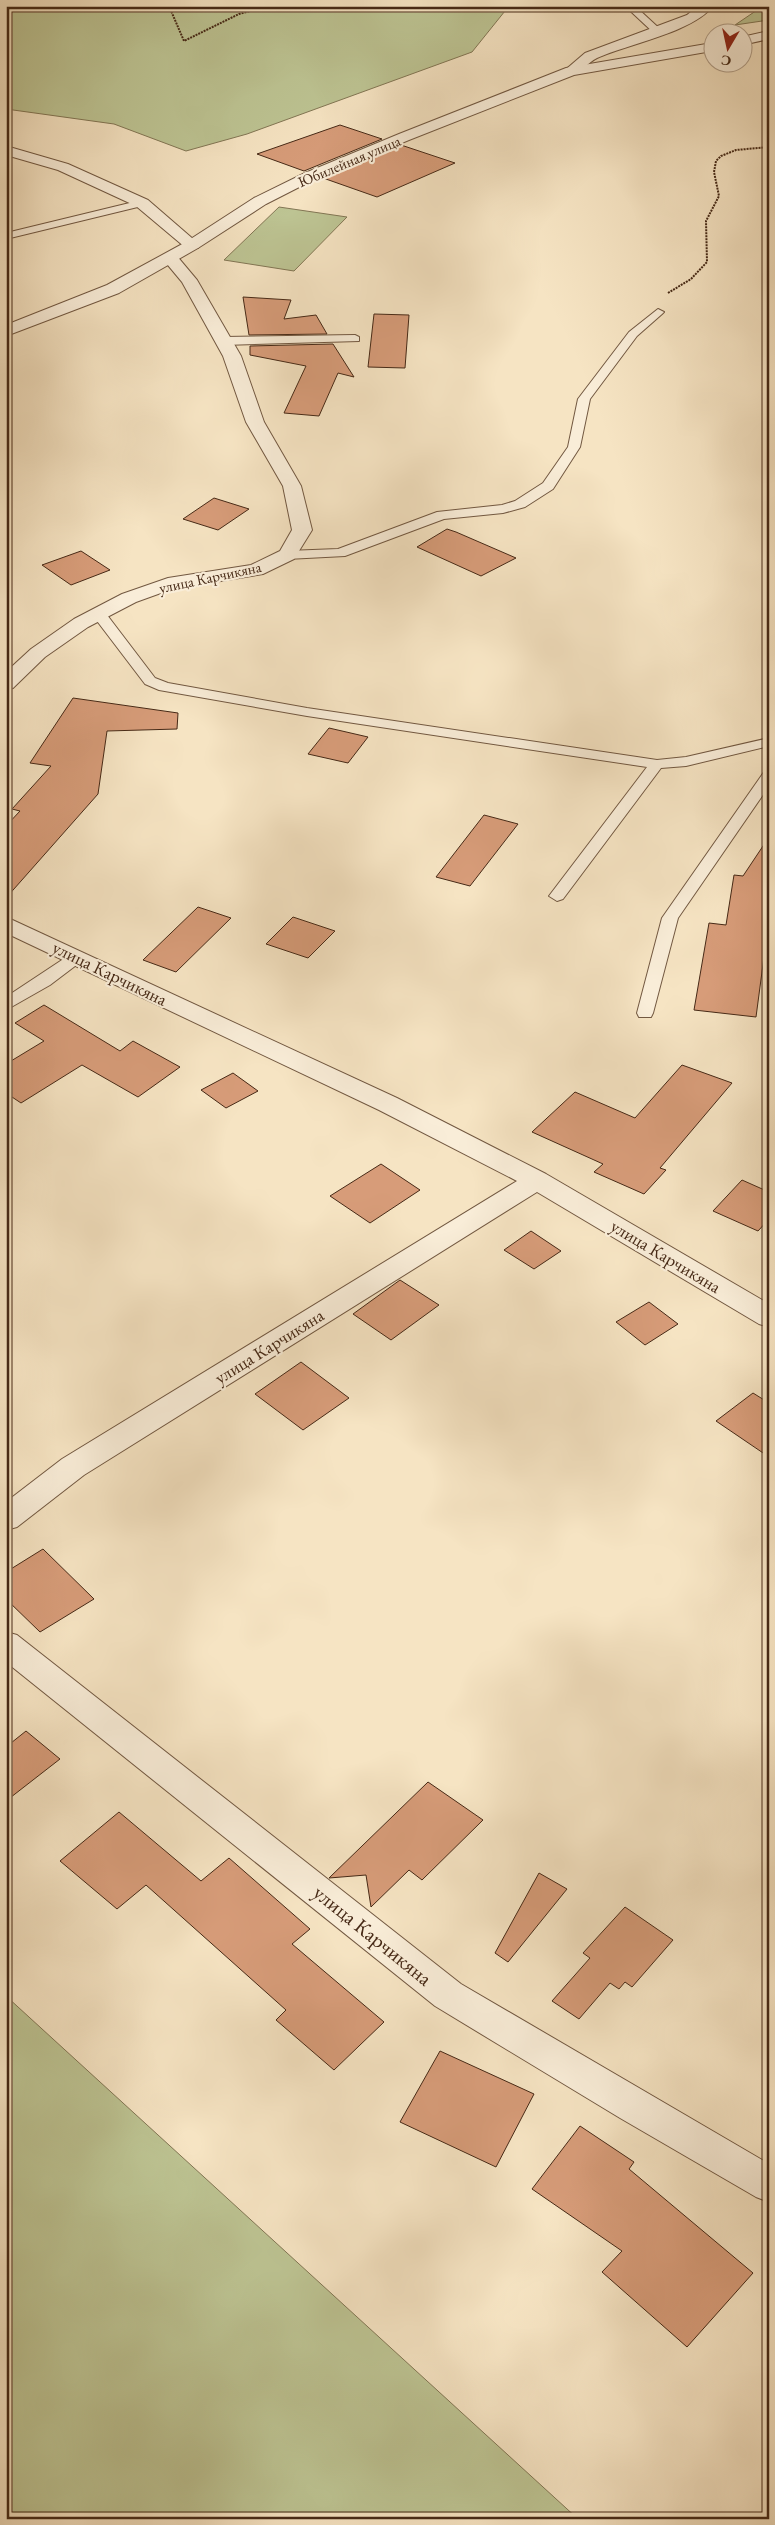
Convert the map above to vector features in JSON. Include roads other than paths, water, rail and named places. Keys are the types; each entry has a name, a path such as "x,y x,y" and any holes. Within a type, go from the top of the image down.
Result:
{"street":[{"path":"571,71 590,56 692,18 706,6"},
{"path":"752,39 769,35"},
{"name":"Юбилейная улица","path":"6,331 113,289 192,245 260,202 310,176 571,71 702,49"},
{"path":"6,150 63,167 142,202 192,245"},
{"path":"170,258 189,280 224,341 232,356 255,422 292,486 302,530 287,555"},
{"name":"улица Карчикяна","path":"6,684 38,653 81,623 129,598 168,584 256,570 287,555"},
{"name":"улица Карчикяна","path":"6,924 388,1104 537,1180 769,1317"},
{"name":"улица Карчикяна","path":"6,1519 73,1467 537,1180"},
{"name":"улица Карчикяна","path":"6,1644 448,1996 769,2184"}],"lane":[{"path":"629,6 658,32"},
{"path":"6,236 142,202"},
{"path":"287,555 340,553 442,515 503,509 520,504 548,486 574,447 584,399 633,334 658,312"},
{"path":"224,341 355,338"},
{"path":"99,614 150,681 164,686 307,712 658,764 678,764 723,751 769,742"},
{"path":"557,896 658,764"},
{"path":"645,1013 670,918 769,775"},
{"path":"6,1005 44,982 77,957"}]}
